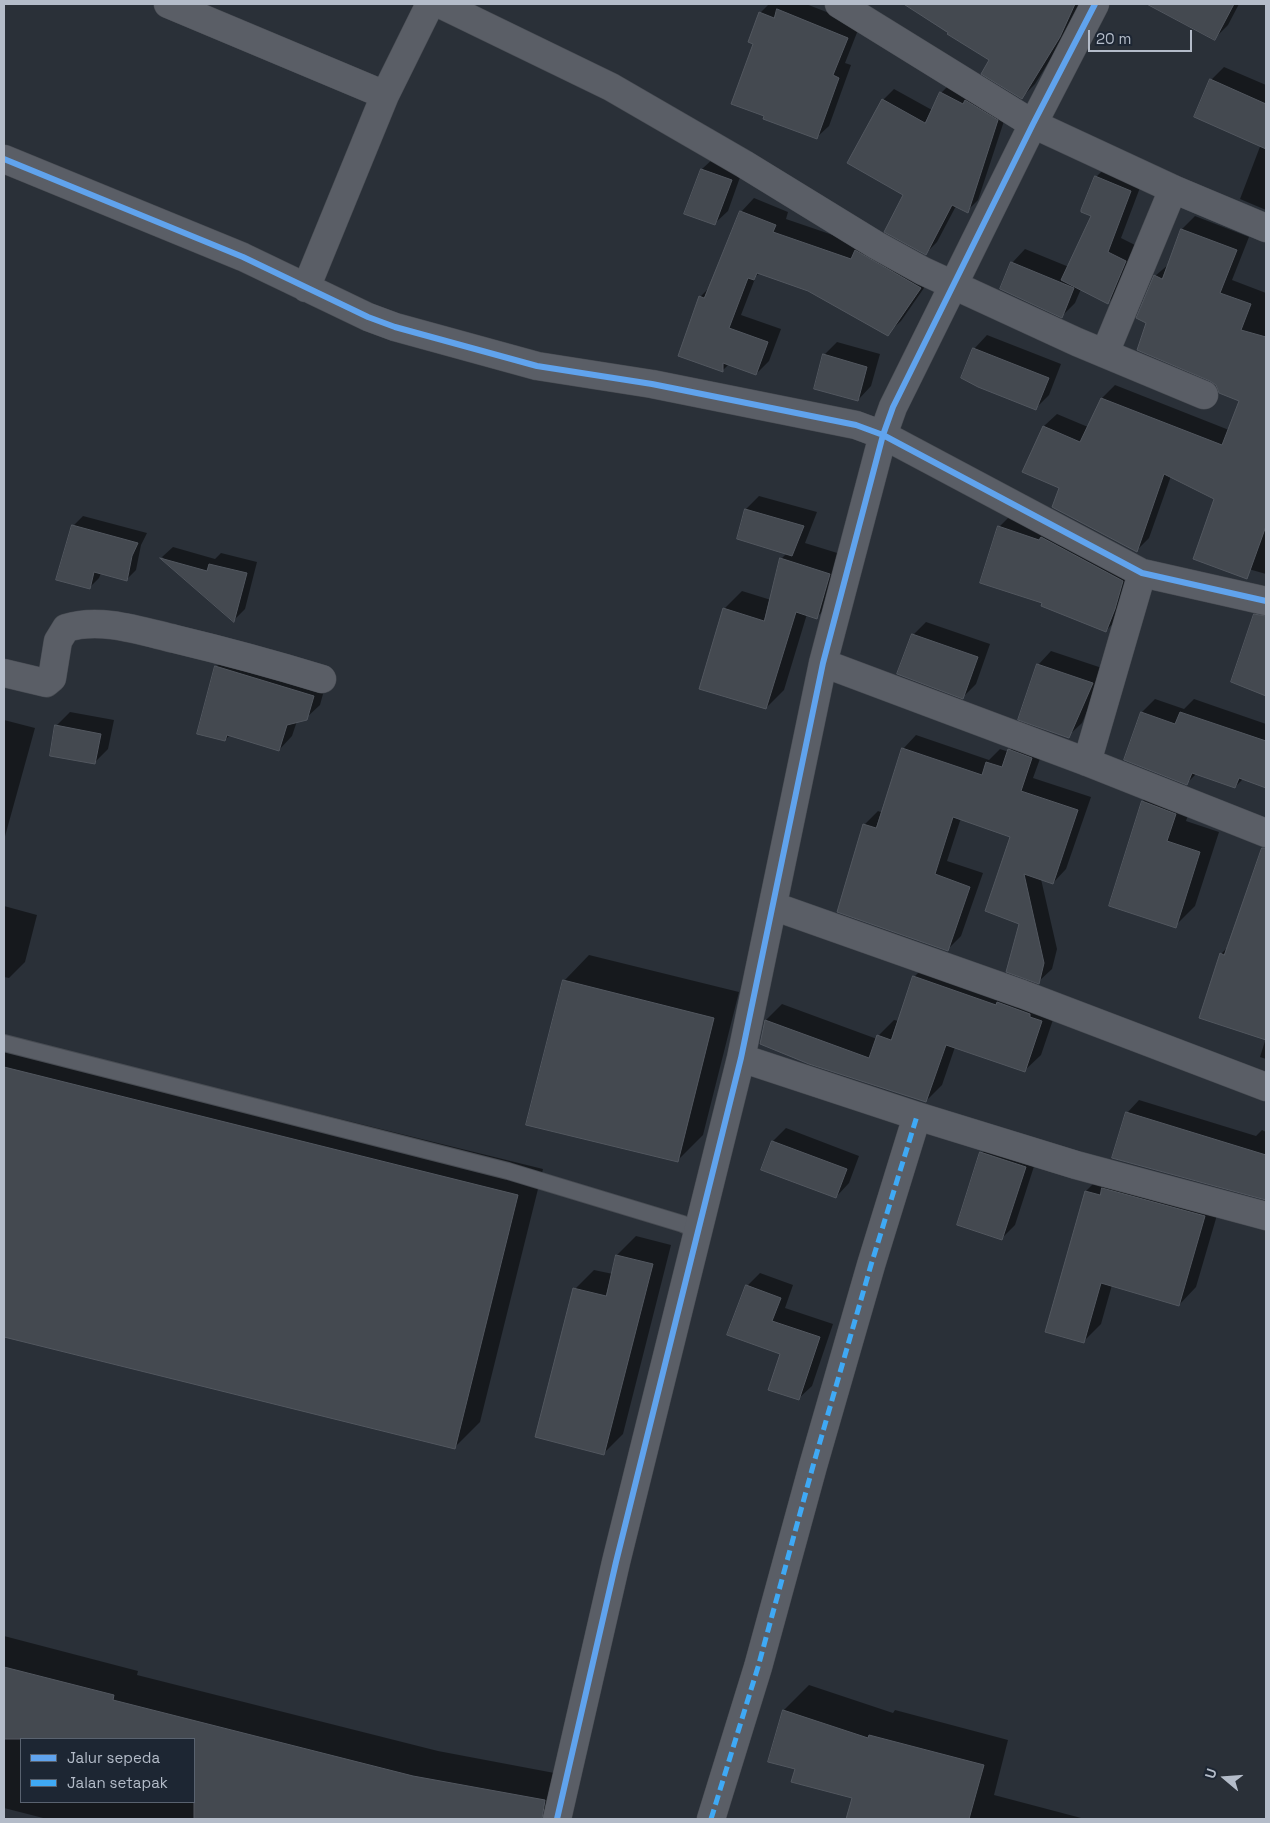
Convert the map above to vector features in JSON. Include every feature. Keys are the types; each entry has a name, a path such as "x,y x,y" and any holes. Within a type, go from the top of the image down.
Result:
{"street":[{"path":"168,4 385,95"},
{"path":"306,288 385,95 430,4"},
{"path":"440,4 611,87 744,164 876,245 954,287 1204,395"},
{"path":"838,4 1033,124 1173,189 1266,228"},
{"path":"557,1819 616,1562 740,1058 823,663 883,435 894,407 1033,124 1095,4"},
{"path":"4,159 243,258 395,327 537,366 652,384 856,425 883,435 1142,573 1266,601"},
{"path":"1105,353 1173,189"},
{"path":"1087,762 1142,573"},
{"path":"4,673 46,683 52,678 58,641 66,628 78,624 91,624 136,630 228,651 322,679"},
{"path":"823,663 1087,762 1266,833"},
{"path":"773,906 1022,994 1266,1087"},
{"path":"740,1058 917,1116 1076,1164 1266,1216"},
{"path":"711,1819 758,1667 871,1265 917,1116"}],"lane":[{"path":"4,1043 508,1171 683,1224 698,1231"}],"building":[{"path":"904,4 1075,4 1060,37 1022,99 981,74 989,60"},
{"path":"1147,4 1234,4 1215,40"},
{"path":"777,9 848,38 833,75 839,78 817,139 763,119 764,116 731,104 753,44 748,42 759,12 774,18"},
{"path":"1210,79 1266,104 1266,149 1194,117"},
{"path":"940,92 963,104 965,100 998,120 968,213 952,205 926,255 884,232 903,195 847,163 882,99 925,123"},
{"path":"701,169 732,180 715,225 684,214"},
{"path":"1095,176 1131,191 1108,252 1126,261 1108,304 1061,280 1091,216 1081,212 1081,210"},
{"path":"740,211 776,225 773,232 851,259 855,250 921,288 888,336 808,291 757,273 754,280 748,278 729,328 768,342 756,375 723,363 723,372 678,356 699,296 704,298"},
{"path":"1181,229 1237,250 1220,293 1251,304 1241,330 1266,337 1266,526 1247,579 1193,559 1214,499 1164,474 1137,552 1052,507 1059,488 1022,472 1043,426 1080,442 1101,398 1222,445 1239,401 1219,393 1216,385 1210,381 1137,350 1146,323 1136,318 1154,275 1162,279"},
{"path":"1011,262 1074,288 1062,318 1000,289"},
{"path":"973,348 1049,378 1036,410 978,387 961,378"},
{"path":"823,354 867,367 858,401 814,389"},
{"path":"745,509 804,526 792,556 737,539"},
{"path":"72,525 138,543 132,556 127,581 94,572 90,589 56,580"},
{"path":"998,526 1039,540 1041,537 1123,581 1106,632 1041,606 1042,603 980,583"},
{"path":"160,558 207,571 209,564 247,573 234,622"},
{"path":"780,558 830,574 817,619 796,612 766,709 699,689 723,608 764,621"},
{"path":"1254,614 1266,616 1266,696 1231,682"},
{"path":"912,634 978,657 963,699 897,674"},
{"path":"1037,664 1093,683 1069,738 1018,720"},
{"path":"215,666 314,696 307,720 287,725 279,751 227,735 225,741 197,734"},
{"path":"1141,712 1175,724 1180,712 1266,741 1266,788 1239,778 1235,788 1192,773 1187,785 1124,760"},
{"path":"55,725 101,734 95,764 50,756"},
{"path":"902,748 982,775 986,762 1002,767 1008,749 1032,758 1021,791 1078,810 1053,884 1024,874 1044,963 1039,984 1006,972 1019,924 985,911 1010,837 953,817 935,874 970,887 948,951 837,912 863,824 876,828"},
{"path":"1142,801 1176,814 1167,841 1200,852 1176,928 1109,906"},
{"path":"1262,848 1266,848 1266,1040 1199,1018 1220,953 1224,955"},
{"path":"913,976 996,1005 997,1002 1030,1014 1030,1017 1042,1021 1025,1072 946,1045 926,1102 809,1064 760,1044 765,1020 869,1058 877,1035 891,1040"},
{"path":"563,980 714,1018 678,1162 526,1125"},
{"path":"4,1067 518,1195 455,1449 4,1337"},
{"path":"1126,1112 1266,1155 1266,1200 1112,1158"},
{"path":"772,1141 847,1169 836,1198 761,1170"},
{"path":"980,1152 1026,1167 1002,1240 957,1225"},
{"path":"1102,1188 1205,1216 1179,1306 1101,1283 1084,1343 1045,1332 1085,1191 1100,1195"},
{"path":"616,1255 653,1264 604,1455 535,1437 573,1288 606,1296"},
{"path":"746,1285 781,1298 772,1321 820,1337 799,1400 768,1390 780,1354 727,1335"},
{"path":"4,1667 114,1695 113,1700 413,1776 545,1800 542,1819 194,1819 195,1738 4,1739"},
{"path":"783,1710 868,1738 869,1735 984,1765 969,1819 846,1819 852,1798 791,1782 795,1769 768,1762"}],"marked path":[{"path":"711,1819 758,1667 871,1265 917,1116"}],"cycle path":[{"path":"557,1819 616,1562 741,1058 823,663 883,435 893,407 1033,124 1095,4"},
{"path":"4,159 243,257 368,317 395,327 537,366 652,384 856,425 883,435 1142,573 1266,601"}]}
